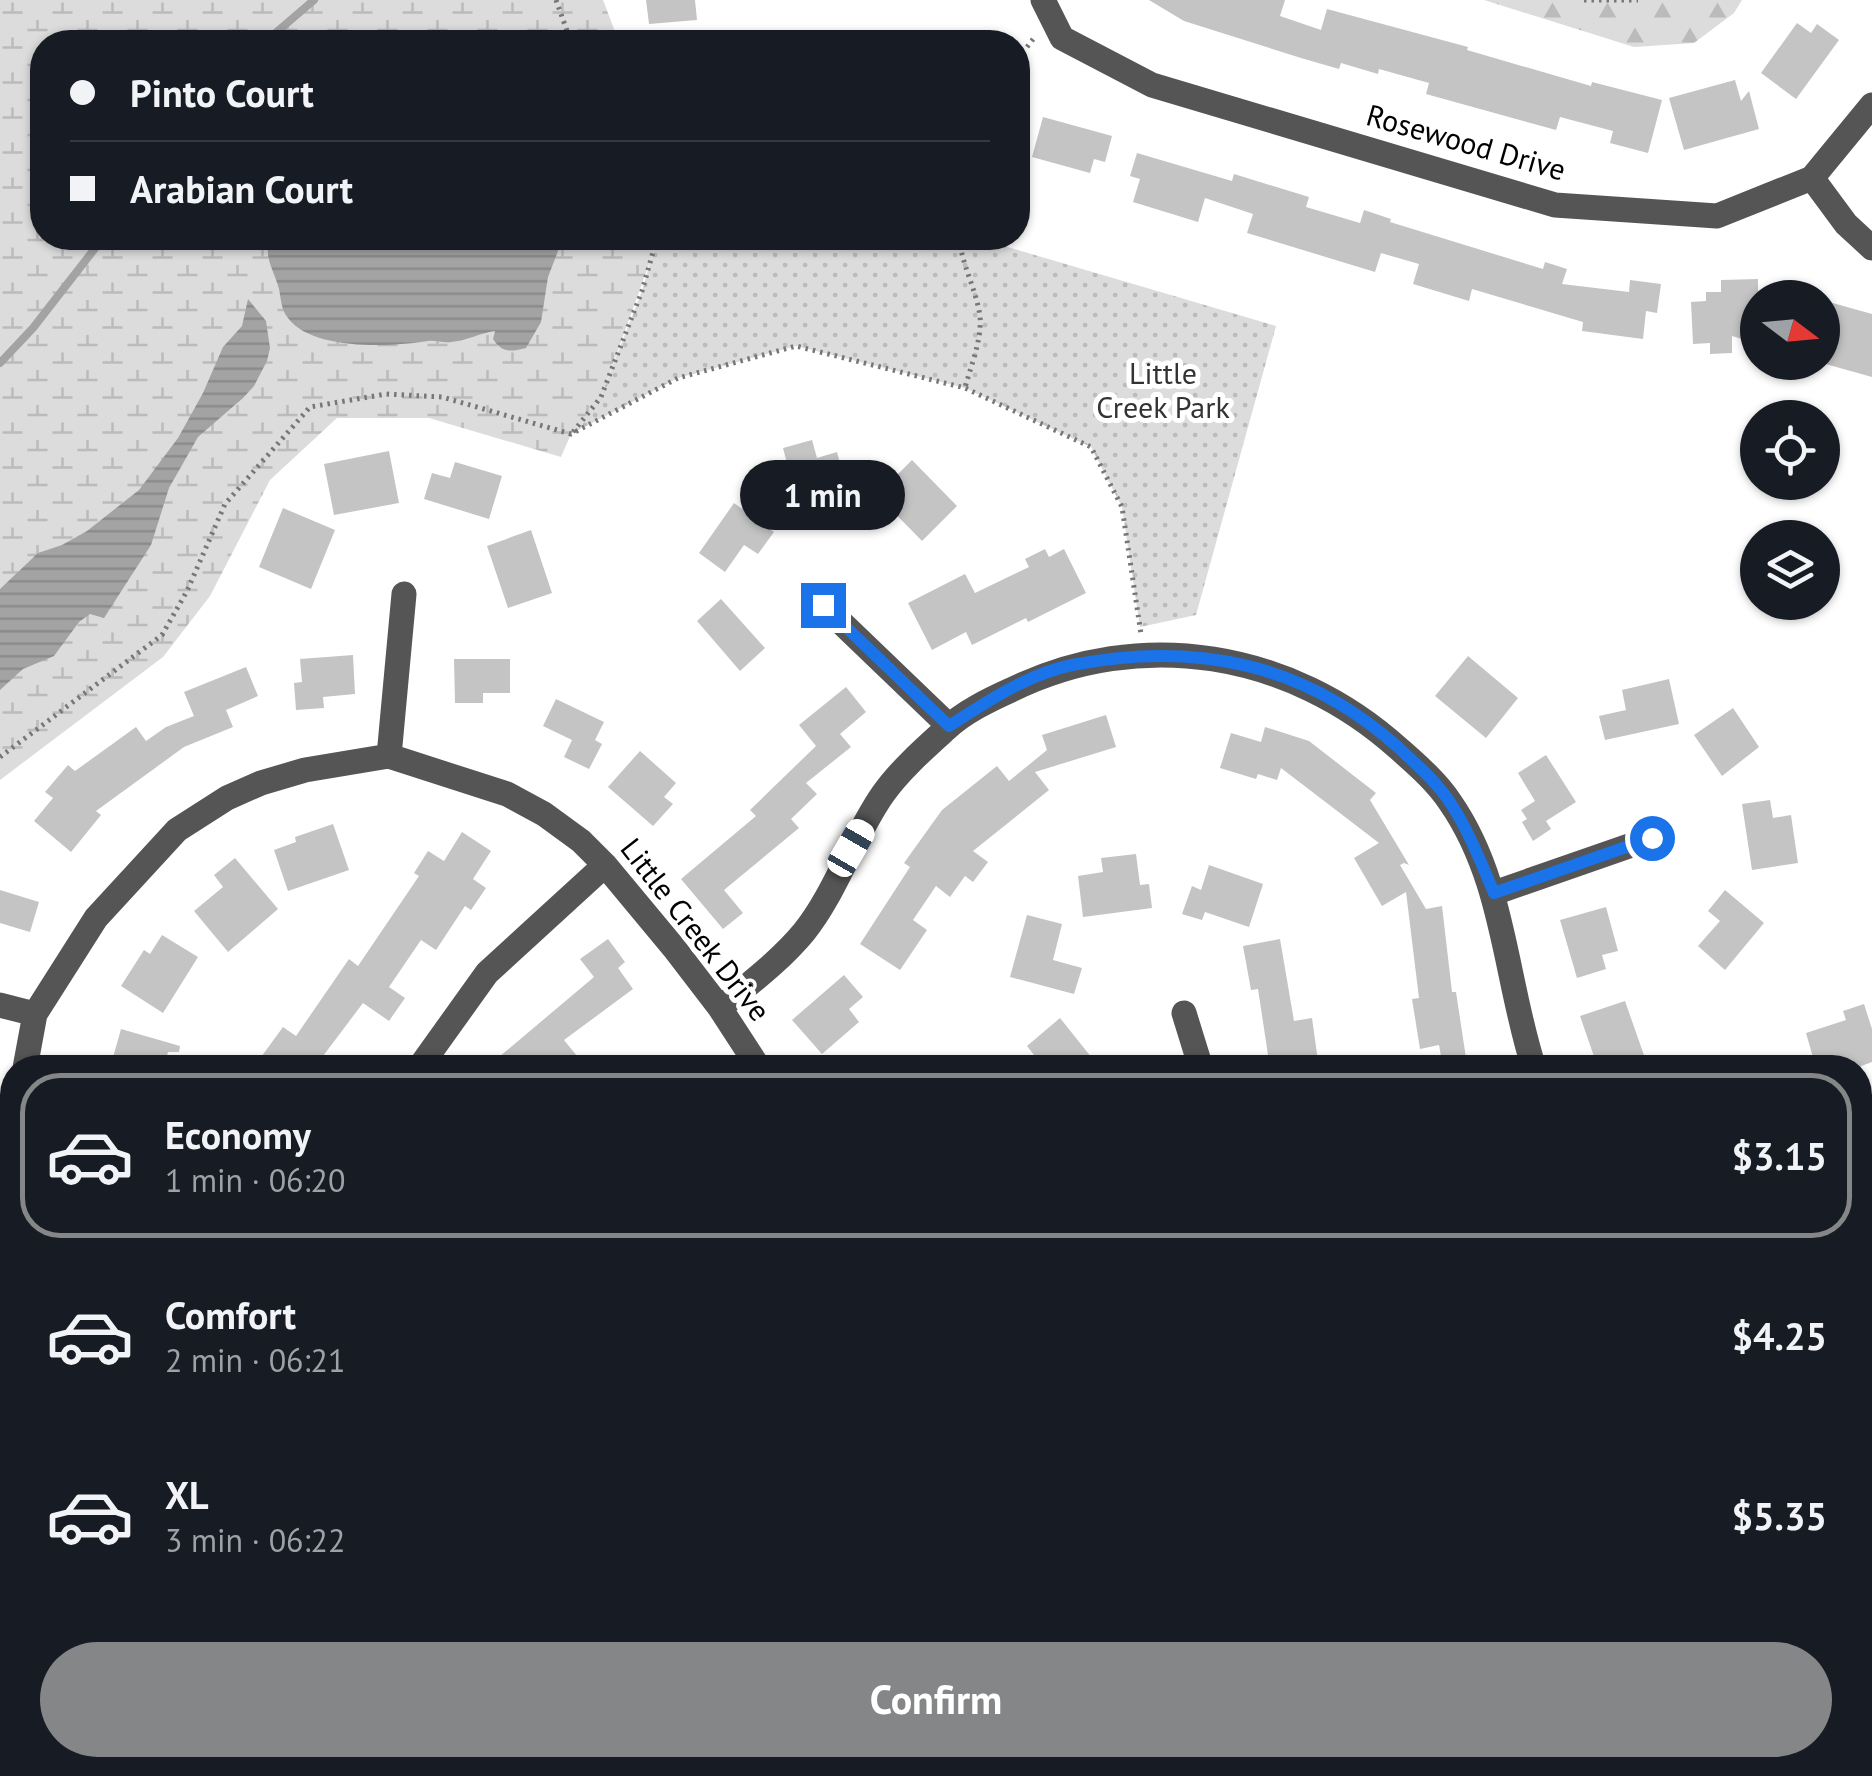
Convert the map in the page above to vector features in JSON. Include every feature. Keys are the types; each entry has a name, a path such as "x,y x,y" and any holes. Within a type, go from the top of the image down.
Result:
{"street":[{"name":"Rosewood Drive","path":"1044,0 1062,38 1152,85 1555,206 1716,216 1812,178 1872,106"},
{"path":"1812,178 1846,224 1872,248"},
{"path":"389,756 404,594"},
{"path":"823,605 949,726"},
{"path":"720,1008 779,958 806,929 884,792 949,726 991,700 1070,666 1142,656 1224,660 1271,670 1342,704 1399,749 1450,802 1494,893 1530,1055"},
{"name":"Little Creek Drive","path":"28,1055 35,1014 96,918 176,830 261,783 304,770 389,756 507,794 556,823 606,865 720,1008 751,1055"},
{"path":"1494,893 1652,838"},
{"path":"428,1055 487,973 606,865"},
{"path":"0,1005 35,1014"},
{"path":"1184,1013 1196,1055"}],"path":[{"path":"556,0 567,30"},
{"path":"1584,0 1638,0"},
{"path":"571,434 601,396 654,250"},
{"path":"960,250 980,316 979,336 965,388"},
{"path":"0,757 162,635 187,591 225,504 310,407 386,394 442,398 571,434 678,378 796,346 965,388 1091,447 1122,507 1142,656"}],"green space":[{"path":"0,0 603,0 614,30 30,30 30,250 653,250 601,397 571,434 561,457 429,418 337,418 270,480 210,596 163,657 0,780"},
{"path":"1484,0 1742,0 1734,13 1694,43 1634,47"},
{"name":"Little Creek Park","path":"654,250 1018,250 1276,326 1196,615 1140,627 1122,507 1091,447 965,388 796,346 678,378 571,434 601,396"}],"shaded area":[{"path":"268,250 558,250 548,277 541,322 526,348 511,351 496,344 495,331 457,341 394,345 354,344 315,336 299,329 288,318"},
{"path":"248,299 266,321 270,348 254,386 198,437 169,488 151,545 104,618 90,614 79,622 54,656 23,669 0,690 0,589 38,553 87,531 139,490 178,438 223,347 242,326"}],"building":[{"path":"646,0 695,0 697,20 649,24"},
{"path":"1149,0 1285,0 1280,16 1321,30 1327,9 1468,47 1467,50 1591,86 1592,82 1662,100 1648,153 1610,143 1613,131 1560,117 1556,130 1426,94 1429,83 1379,69 1378,74 1341,63 1339,69 1301,58 1184,21"},
{"path":"1797,23 1811,33 1817,24 1839,40 1796,99 1761,73"},
{"path":"1735,80 1741,101 1749,91 1759,129 1684,150 1669,98"},
{"path":"1043,117 1112,136 1105,162 1094,159 1090,173 1032,157"},
{"path":"1137,153 1232,181 1234,174 1309,197 1306,207 1360,223 1364,210 1391,219 1390,222 1543,269 1545,262 1567,269 1562,284 1629,292 1630,280 1661,284 1657,313 1646,311 1643,339 1582,331 1583,322 1472,289 1469,301 1413,284 1419,264 1381,253 1375,272 1247,233 1253,214 1205,198 1198,222 1133,202 1140,179 1130,176"},
{"path":"1758,279 1740,280 1740,338 1732,336 1732,353 1710,354 1710,343 1693,344 1691,302 1706,301 1706,292 1721,292 1721,280"},
{"path":"1840,305 1872,314 1872,377 1840,368"},
{"path":"812,440 817,458 837,452 850,500 791,516 784,489 793,487 783,448"},
{"path":"389,451 399,503 334,515 324,464"},
{"path":"912,460 957,506 922,541 877,495"},
{"path":"455,462 502,476 489,519 424,499 432,473 450,478"},
{"path":"734,503 774,532 758,554 744,545 725,572 699,553"},
{"path":"283,508 335,530 311,589 259,567"},
{"path":"531,530 552,593 508,608 487,546"},
{"path":"1045,549 1049,557 1064,549 1086,593 972,645 966,632 932,650 908,603 965,574 975,593 1029,567 1025,559"},
{"path":"721,599 765,648 740,671 697,621"},
{"path":"353,655 355,694 323,697 324,708 296,710 294,683 302,682 300,659"},
{"path":"1468,656 1518,698 1486,738 1435,696"},
{"path":"454,659 510,659 510,693 483,693 483,703 455,703"},
{"path":"246,667 258,696 226,710 233,727 184,747 96,811 101,815 71,852 34,821 53,798 45,792 68,765 75,771 136,727 146,741 166,727 194,716 184,692"},
{"path":"1669,679 1679,724 1605,740 1599,716 1626,710 1622,690"},
{"path":"846,687 866,712 840,734 851,747 806,783 817,794 791,819 799,828 724,890 743,913 723,929 681,879 756,816 750,810 816,746 799,725"},
{"path":"556,699 604,722 595,740 602,744 589,769 564,757 572,740 543,726"},
{"path":"1733,708 1759,747 1722,776 1694,735"},
{"path":"1106,715 1116,747 1035,772 1049,790 973,851 988,862 973,882 965,876 950,897 936,886 913,920 927,930 900,970 860,944 910,867 904,863 942,810 997,766 1009,781 1047,750 1042,735"},
{"path":"1265,727 1309,741 1376,793 1370,800 1409,865 1400,865 1426,909 1442,906 1452,992 1456,992 1466,1055 1441,1055 1439,1045 1420,1049 1412,999 1419,998 1406,892 1382,906 1354,858 1379,843 1281,768 1277,780 1258,774 1256,779 1220,768 1231,733 1261,742"},
{"path":"640,751 676,783 664,797 673,804 653,826 608,787"},
{"path":"1546,755 1576,802 1546,821 1551,829 1533,841 1522,822 1527,819 1521,810 1535,801 1518,773"},
{"path":"1770,800 1773,818 1791,815 1798,863 1752,870 1742,804"},
{"path":"333,824 349,870 288,891 274,850 296,842 295,837"},
{"path":"462,832 491,851 473,879 486,888 471,910 465,906 436,950 421,940 389,987 405,998 389,1021 363,1003 324,1055 263,1055 283,1027 296,1036 349,959 358,966 419,876 414,873 428,851 444,861"},
{"path":"1136,854 1140,885 1149,884 1152,908 1083,917 1078,876 1103,872 1101,858"},
{"path":"235,858 278,909 228,952 194,911 223,887 214,875"},
{"path":"1209,865 1263,884 1249,927 1205,912 1202,920 1182,914 1192,886 1201,890"},
{"path":"0,890 39,902 30,932 0,923"},
{"path":"1725,890 1764,923 1725,970 1698,946 1720,921 1708,911"},
{"path":"1606,907 1618,951 1602,955 1606,969 1577,978 1560,920"},
{"path":"1027,915 1062,924 1053,960 1082,968 1074,994 1010,977"},
{"path":"162,935 198,957 163,1013 121,986 144,950 150,954"},
{"path":"608,939 625,962 618,968 633,989 564,1040 576,1055 501,1055 594,977 580,959"},
{"path":"1280,939 1294,1021 1312,1018 1317,1055 1268,1055 1258,989 1251,990 1243,946"},
{"path":"844,975 863,997 849,1009 859,1022 822,1054 792,1020"},
{"path":"1625,1001 1644,1055 1594,1055 1580,1016"},
{"path":"1864,1004 1872,1029 1872,1055 1812,1055 1806,1033 1846,1020 1843,1011"},
{"path":"1060,1018 1090,1055 1034,1055 1027,1046"},
{"path":"121,1029 180,1046 179,1052 167,1055 114,1055"}],"waterway":[{"path":"279,30 314,0"},
{"path":"0,363 33,328 94,250"}],"route":[{"path":"823,605 949,726 1040,676 1070,666 1142,656 1224,660 1271,670 1310,686 1375,727 1423,771 1450,802 1472,840 1494,893 1652,838"}]}
